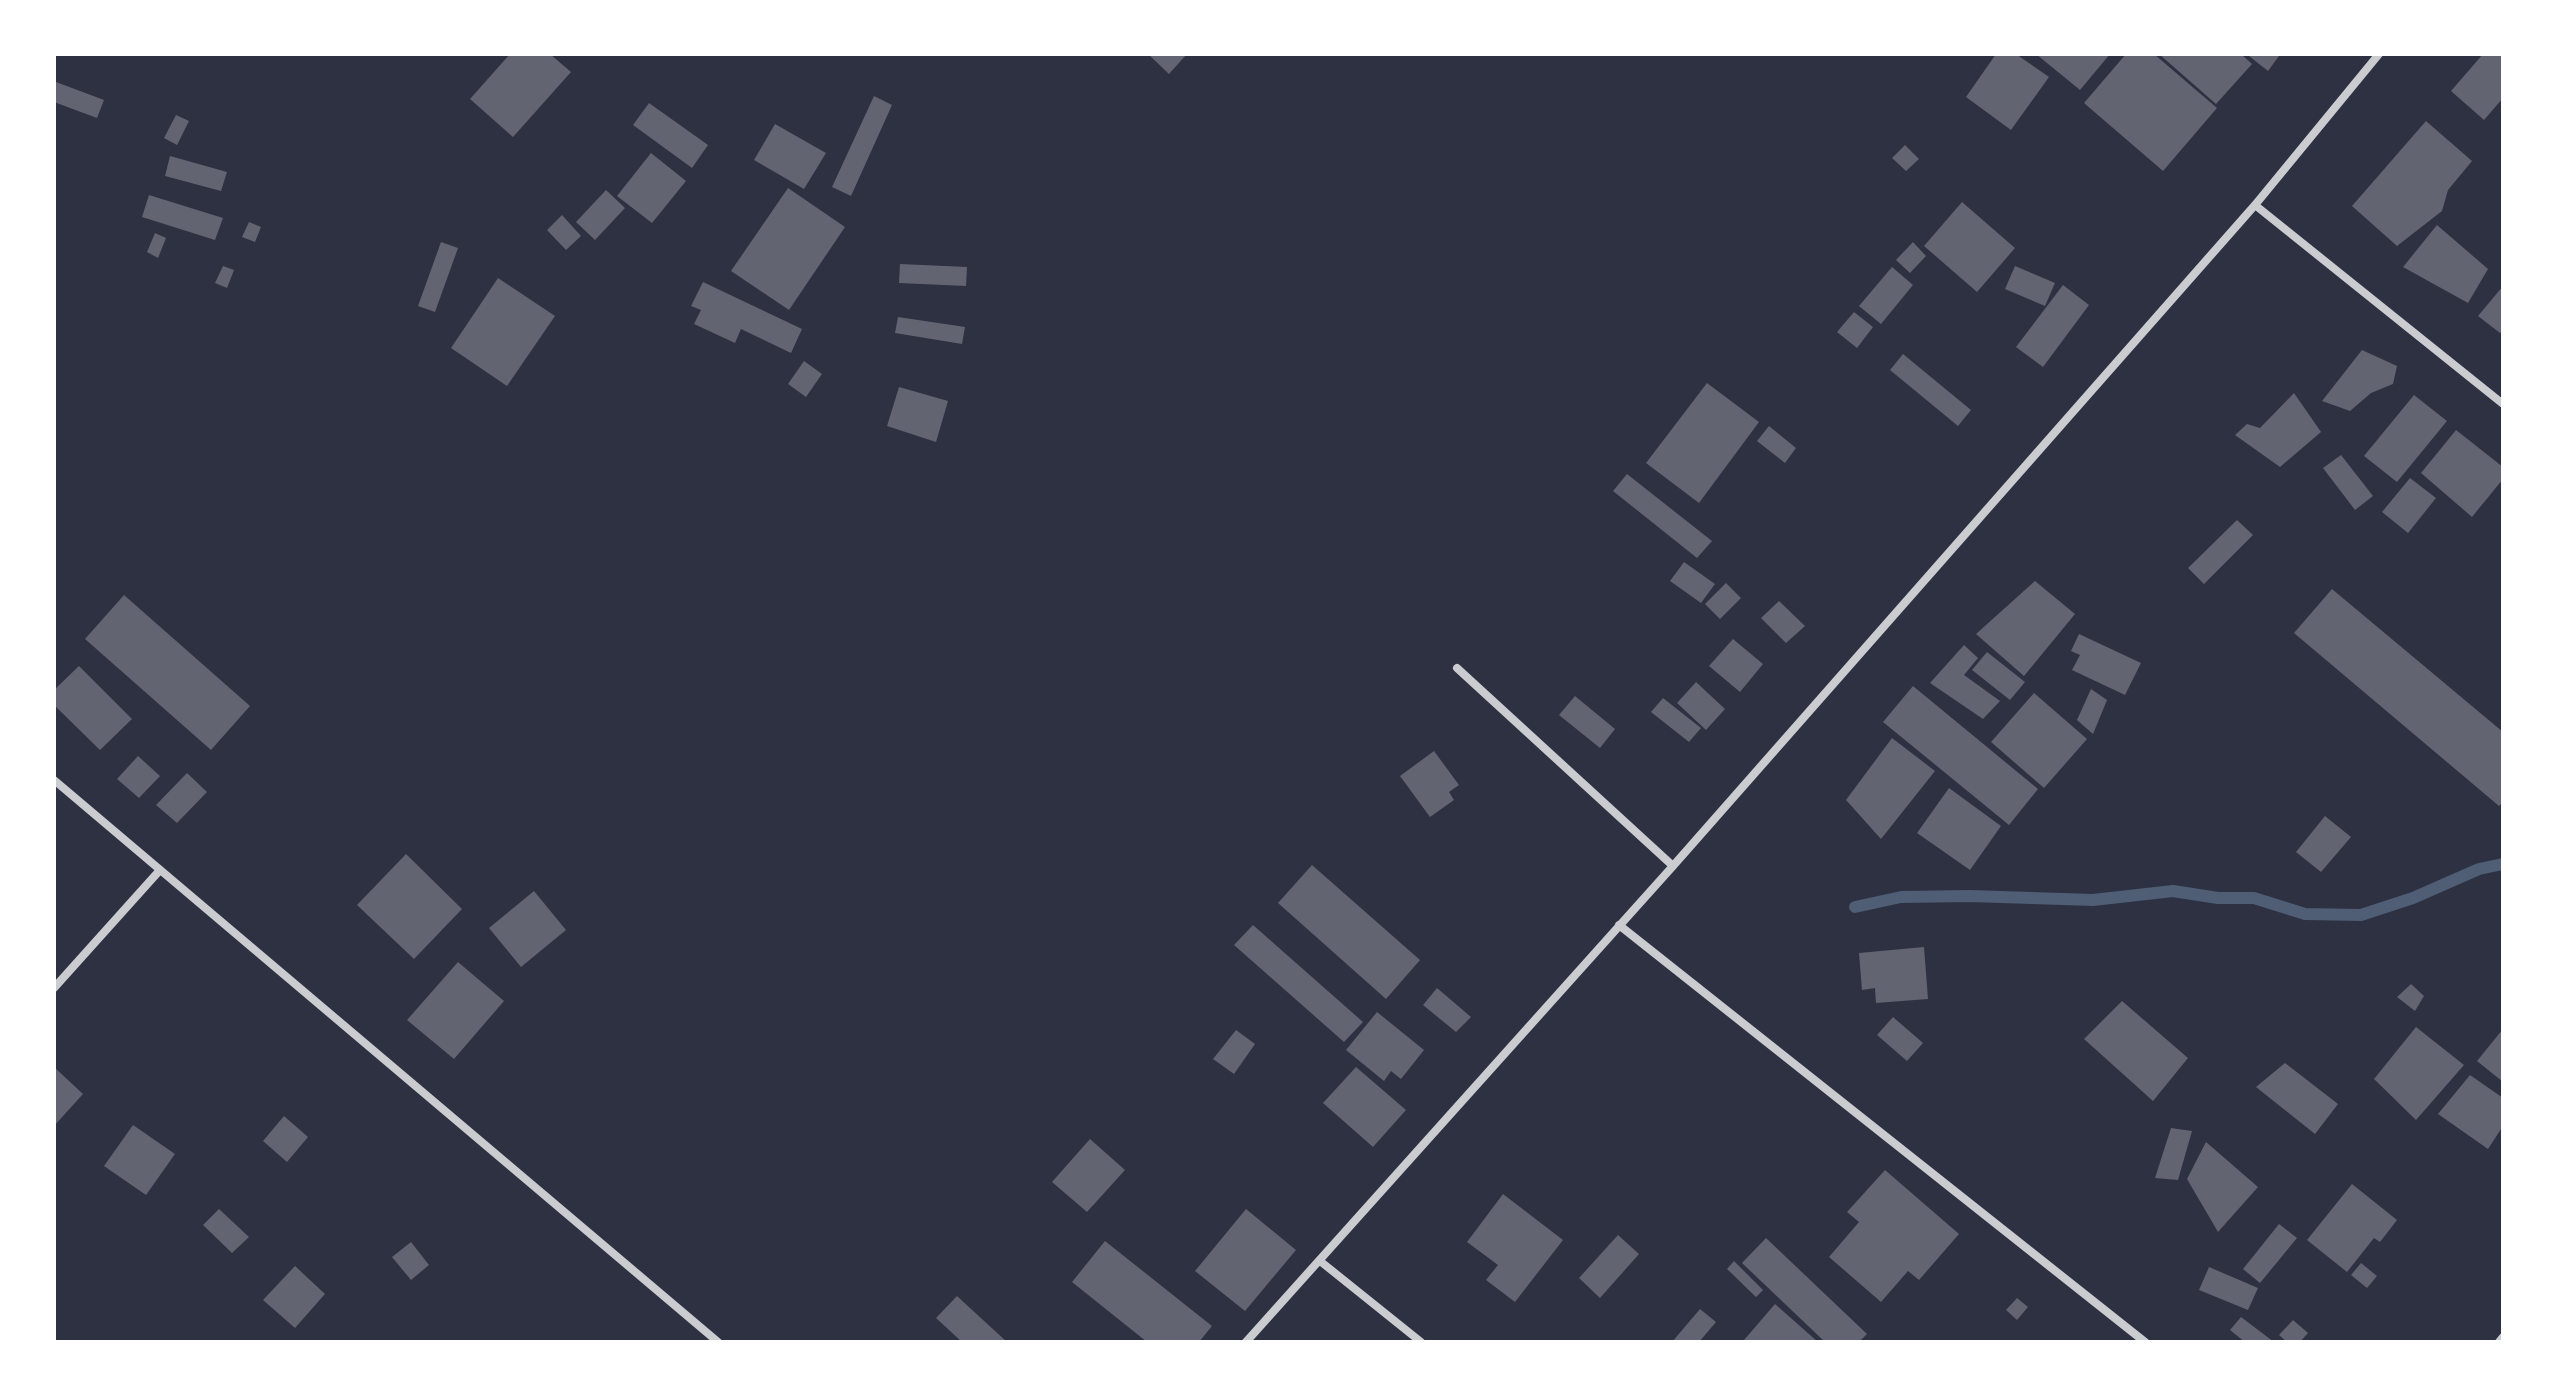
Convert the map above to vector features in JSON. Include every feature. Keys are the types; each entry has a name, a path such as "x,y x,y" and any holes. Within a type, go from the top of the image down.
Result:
{"street":[{"path":"1246,1342 1673,866 2255,205 2379,54"},
{"path":"2255,205 2503,404"},
{"path":"1457,668 1673,866"},
{"path":"54,780 718,1342"},
{"path":"54,988 160,870"},
{"path":"1619,925 2145,1342"},
{"path":"1320,1261 1421,1342"},
{"path":"2499,1342 2503,1337"}],"building":[{"path":"510,54 550,54 571,72 513,137 470,99"},
{"path":"1148,54 1187,54 1169,74"},
{"path":"1996,54 2016,54 2049,77 2011,130 1966,97"},
{"path":"2036,54 2110,54 2080,90"},
{"path":"2126,54 2154,54 2217,108 2163,171 2084,103"},
{"path":"2159,54 2241,54 2252,64 2216,104"},
{"path":"2483,54 2503,54 2503,98 2484,120 2451,91"},
{"path":"2249,56 2279,56 2268,71"},
{"path":"56,82 104,100 97,118 54,102"},
{"path":"874,96 892,105 851,196 832,187"},
{"path":"649,103 708,145 692,168 633,125"},
{"path":"176,115 189,121 177,145 164,138"},
{"path":"2426,121 2472,161 2448,190 2442,211 2397,246 2352,206"},
{"path":"775,124 826,153 804,189 754,160"},
{"path":"1905,145 1919,159 1906,171 1892,158"},
{"path":"651,153 686,181 652,223 617,196"},
{"path":"170,156 227,172 221,191 165,176"},
{"path":"788,188 845,227 789,310 731,271"},
{"path":"606,190 625,208 595,240 576,222"},
{"path":"149,195 223,218 215,240 142,217"},
{"path":"1962,202 2015,248 1977,292 1924,246"},
{"path":"562,215 581,236 566,250 547,230"},
{"path":"249,222 261,227 255,242 242,237"},
{"path":"2437,225 2488,269 2468,303 2403,267"},
{"path":"155,233 166,238 158,258 147,252"},
{"path":"441,242 458,248 435,312 418,306"},
{"path":"1913,242 1926,256 1910,273 1896,260"},
{"path":"900,264 967,267 966,286 899,283"},
{"path":"223,266 234,270 227,288 215,283"},
{"path":"2015,266 2055,283 2045,306 2005,289"},
{"path":"1892,267 1913,285 1881,324 1859,306"},
{"path":"498,278 555,316 507,386 451,348"},
{"path":"703,282 802,329 791,353 741,329 735,343 694,324 701,310 691,306"},
{"path":"2063,285 2089,305 2043,367 2016,347"},
{"path":"2503,286 2503,330 2500,333 2478,316"},
{"path":"1854,312 1873,327 1857,348 1837,332"},
{"path":"898,317 965,327 962,344 895,333"},
{"path":"2362,350 2397,366 2393,384 2371,393 2350,411 2322,401"},
{"path":"1903,354 1971,410 1958,426 1890,370"},
{"path":"804,361 822,374 806,397 788,384"},
{"path":"1707,383 1759,422 1699,503 1646,463"},
{"path":"899,387 948,401 936,442 887,426"},
{"path":"2294,393 2321,432 2280,467 2235,435 2247,424 2260,428"},
{"path":"2414,395 2447,421 2397,482 2364,456"},
{"path":"1769,426 1796,448 1785,463 1757,441"},
{"path":"2456,430 2503,467 2503,479 2472,517 2421,473"},
{"path":"2341,455 2373,496 2355,510 2323,468"},
{"path":"1627,474 1712,541 1697,558 1613,491"},
{"path":"2410,478 2436,498 2408,533 2382,512"},
{"path":"2237,520 2253,535 2204,584 2188,568"},
{"path":"1684,562 1715,584 1701,603 1670,581"},
{"path":"2035,581 2075,614 2024,676 1976,634"},
{"path":"1726,583 1741,598 1720,619 1705,604"},
{"path":"2332,589 2503,732 2503,802 2499,806 2294,633"},
{"path":"124,595 250,706 211,750 85,639"},
{"path":"1779,601 1805,626 1786,643 1761,618"},
{"path":"2079,634 2141,663 2125,695 2072,670 2080,655 2071,651"},
{"path":"1733,639 1763,664 1740,692 1709,666"},
{"path":"1964,645 1978,658 1964,675 2000,701 1983,719 1930,683"},
{"path":"1987,652 2025,682 2010,700 1972,670"},
{"path":"79,666 132,719 100,750 54,705 54,690"},
{"path":"1696,682 1725,709 1706,730 1677,703"},
{"path":"1913,686 2038,789 2009,825 1883,722"},
{"path":"2091,689 2107,700 2093,734 2077,720"},
{"path":"2034,693 2087,739 2044,788 1991,742"},
{"path":"1575,696 1615,729 1600,748 1559,715"},
{"path":"1663,698 1701,728 1689,742 1651,712"},
{"path":"1892,738 1935,771 1881,839 1846,800"},
{"path":"1434,751 1459,785 1449,792 1454,800 1430,817 1400,776"},
{"path":"138,756 160,776 139,798 117,779"},
{"path":"187,773 207,792 177,823 156,805"},
{"path":"1949,788 2001,826 1970,870 1917,833"},
{"path":"2325,816 2351,837 2321,872 2296,852"},
{"path":"406,854 462,909 414,959 357,905"},
{"path":"1312,865 1420,960 1386,999 1278,903"},
{"path":"534,891 566,930 521,967 489,928"},
{"path":"1253,925 1363,1022 1344,1042 1234,945"},
{"path":"1924,947 1928,999 1876,1003 1875,988 1862,990 1859,953"},
{"path":"458,962 504,1001 454,1059 407,1020"},
{"path":"2411,984 2424,996 2415,1011 2397,997"},
{"path":"1437,988 1471,1017 1456,1032 1423,1005"},
{"path":"2122,1001 2188,1058 2153,1101 2084,1039"},
{"path":"1377,1012 1424,1050 1401,1079 1391,1071 1384,1081 1346,1050"},
{"path":"1893,1017 1923,1043 1907,1061 1877,1035"},
{"path":"2416,1027 2464,1065 2416,1120 2374,1079"},
{"path":"2503,1029 2503,1082 2477,1061"},
{"path":"1236,1030 1255,1044 1234,1074 1213,1059"},
{"path":"2285,1063 2338,1104 2315,1134 2256,1087"},
{"path":"54,1067 83,1094 54,1126"},
{"path":"1356,1067 1406,1110 1373,1147 1323,1103"},
{"path":"2470,1075 2503,1098 2503,1126 2488,1149 2438,1114"},
{"path":"284,1116 308,1137 287,1162 263,1141"},
{"path":"133,1125 175,1154 146,1195 104,1166"},
{"path":"2171,1128 2192,1131 2178,1180 2155,1178"},
{"path":"1090,1139 1125,1170 1087,1212 1052,1182"},
{"path":"2206,1142 2258,1187 2218,1232 2187,1179"},
{"path":"1885,1170 1959,1234 1919,1280 1908,1271 1881,1302 1829,1257 1859,1222 1847,1212"},
{"path":"2352,1184 2397,1220 2380,1242 2374,1238 2347,1272 2307,1240"},
{"path":"1503,1194 1563,1240 1515,1302 1486,1280 1498,1265 1467,1242"},
{"path":"219,1209 249,1237 232,1253 203,1225"},
{"path":"1246,1209 1296,1250 1245,1311 1195,1271"},
{"path":"2279,1224 2297,1238 2260,1283 2243,1269"},
{"path":"1618,1235 1639,1254 1600,1298 1579,1278"},
{"path":"1766,1238 1867,1334 1859,1342 1825,1342 1742,1263"},
{"path":"1105,1241 1212,1326 1199,1342 1147,1342 1072,1282"},
{"path":"411,1242 429,1265 411,1280 392,1257"},
{"path":"1734,1261 1763,1290 1756,1297 1727,1269"},
{"path":"2361,1263 2377,1276 2367,1288 2351,1275"},
{"path":"295,1266 325,1294 295,1328 263,1300"},
{"path":"2209,1267 2258,1288 2248,1310 2199,1290"},
{"path":"957,1296 1007,1342 962,1342 936,1318"},
{"path":"2017,1298 2028,1307 2017,1320 2006,1310"},
{"path":"1775,1304 1818,1342 1746,1342 1744,1340"},
{"path":"1700,1309 1716,1322 1699,1342 1672,1342"},
{"path":"2241,1317 2274,1342 2245,1342 2230,1330"},
{"path":"2293,1320 2308,1333 2300,1342 2287,1342 2279,1335"}],"waterway":[{"path":"1855,907 1901,897 2093,900 2173,891 2218,898 2254,898 2305,914 2361,915 2413,898 2479,869 2503,864"}]}
